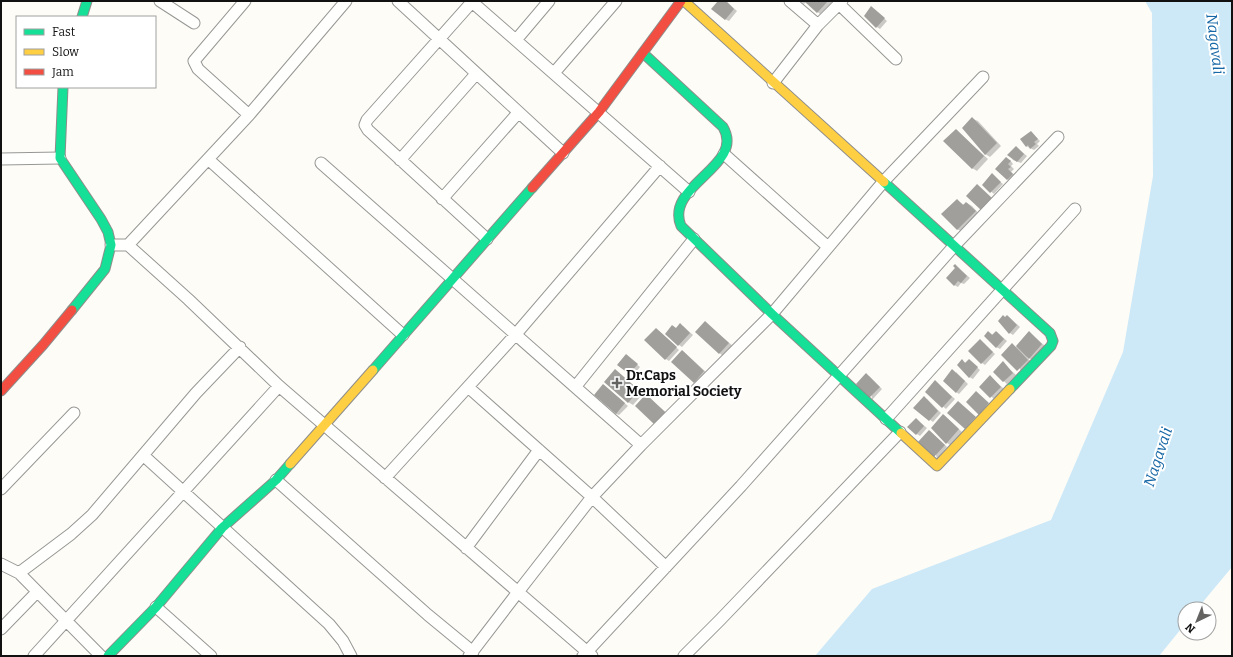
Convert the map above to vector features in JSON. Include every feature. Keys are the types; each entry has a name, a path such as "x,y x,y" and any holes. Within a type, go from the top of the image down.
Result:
{"street":[{"path":"82,16 87,1"},
{"path":"160,1 194,23"},
{"path":"245,1 194,61 198,69 249,115"},
{"path":"128,245 249,115 346,1"},
{"path":"398,1 563,153"},
{"path":"516,40 549,1"},
{"path":"554,73 616,1"},
{"path":"108,656 156,607 222,528 276,480 599,112 643,53 682,1 955,245 1050,333 1053,341 1051,346 937,466 772,314 682,226 678,218 677,211 680,203 724,154 728,141 727,134 723,127 643,53"},
{"path":"790,1 818,25"},
{"path":"773,83 818,25 841,2 896,59"},
{"path":"487,239 368,130 365,124 438,39 478,3 516,40 689,192"},
{"path":"400,160 476,74"},
{"path":"276,480 471,654 592,496 772,314 884,181 983,77"},
{"path":"1,390 43,345 105,269 110,257 111,245 108,232 101,219 60,158 61,104 63,88"},
{"path":"442,199 518,113"},
{"path":"111,245 128,245 240,347 279,386 518,592 587,655 955,245 1058,137"},
{"path":"724,154 828,247"},
{"path":"1,159 60,158"},
{"path":"208,159 403,335"},
{"path":"321,163 576,386 641,445"},
{"path":"385,478 516,334 660,166"},
{"path":"886,419 1075,209"},
{"path":"576,386 694,239"},
{"path":"19,573 71,534 92,515 144,456 196,393 240,347"},
{"path":"34,656 279,386"},
{"path":"468,387 592,496 666,567"},
{"path":"1,489 74,413"},
{"path":"684,656 900,432"},
{"path":"466,548 539,450"},
{"path":"144,456 330,624 343,641 351,656"},
{"path":"1,564 19,573 101,656"},
{"path":"1,629 37,592"},
{"path":"156,607 211,656"}],"water":[{"name":"Nagavali","path":"1145,1 1232,1 1232,567 1204,601 1177,601 1177,634 1159,656 815,656 872,589 1051,520 1123,352 1153,176 1152,13"}],"building":[{"path":"718,1 726,1 734,9 725,20 711,9"},
{"path":"828,1 817,13 805,2"},
{"path":"871,6 885,18 876,28 864,16"},
{"path":"972,117 997,143 985,155 962,128"},
{"path":"956,129 984,156 972,169 943,141"},
{"path":"1031,131 1038,139 1034,142 1036,144 1030,149 1028,145 1026,147 1020,139"},
{"path":"1016,146 1024,154 1017,162 1007,155"},
{"path":"1006,157 1011,161 1008,164 1011,167 1008,169 1013,174 1007,180 995,169"},
{"path":"992,173 1001,182 990,193 982,185"},
{"path":"977,184 992,198 981,210 966,196"},
{"path":"957,199 963,205 966,202 976,211 957,230 941,214"},
{"path":"955,264 967,276 961,283 958,281 954,286 946,278 955,268 953,266"},
{"path":"1003,315 1005,317 1007,315 1017,325 1009,334 998,321"},
{"path":"705,321 729,343 719,354 695,332"},
{"path":"680,323 690,333 678,346 665,334 672,325 676,328"},
{"path":"656,328 677,347 665,360 644,340"},
{"path":"988,331 992,335 996,331 1004,339 996,348 984,336"},
{"path":"1029,331 1042,344 1029,359 1016,346"},
{"path":"980,339 993,352 981,364 968,351"},
{"path":"1012,343 1028,360 1017,371 1001,355"},
{"path":"682,350 704,371 694,383 671,362"},
{"path":"626,354 638,364 629,374 617,365"},
{"path":"962,359 965,363 969,359 978,367 969,378 957,365"},
{"path":"1003,361 1013,373 1003,382 993,372"},
{"path":"615,369 639,390 628,403 604,382"},
{"path":"952,369 965,381 956,393 943,381"},
{"path":"866,373 880,387 868,399 856,384"},
{"path":"990,375 1001,387 990,398 979,387"},
{"path":"935,380 952,397 942,408 925,392"},
{"path":"603,384 625,403 616,414 594,395"},
{"path":"976,391 989,403 979,415 966,402"},
{"path":"646,394 666,413 655,425 635,406"},
{"path":"924,396 938,411 929,421 913,408"},
{"path":"958,401 976,417 965,429 947,413"},
{"path":"943,414 959,429 946,444 931,428"},
{"path":"916,418 924,426 916,435 907,427"},
{"path":"929,430 945,445 933,458 917,443"}],"traffic: fast":[{"path":"82,16 87,1"},
{"path":"643,53 723,127 727,141 724,153 684,199 679,212 681,226 772,314 901,433"},
{"path":"63,88 60,158 101,219 108,232 111,245 105,269 72,310"},
{"path":"884,182 1050,333 1053,341 1051,346 1010,389"},
{"path":"373,370 532,188"},
{"path":"108,656 156,607 222,528 276,480 290,464"}],"traffic: slow":[{"path":"684,1 884,182"},
{"path":"290,464 373,370"},
{"path":"901,433 937,466 1010,389"}],"traffic: jam":[{"path":"532,188 599,112 681,1"},
{"path":"1,391 43,345 72,310"}],"place":[{"name":"Dr.Caps Memorial Society","path":"617,383"}]}
